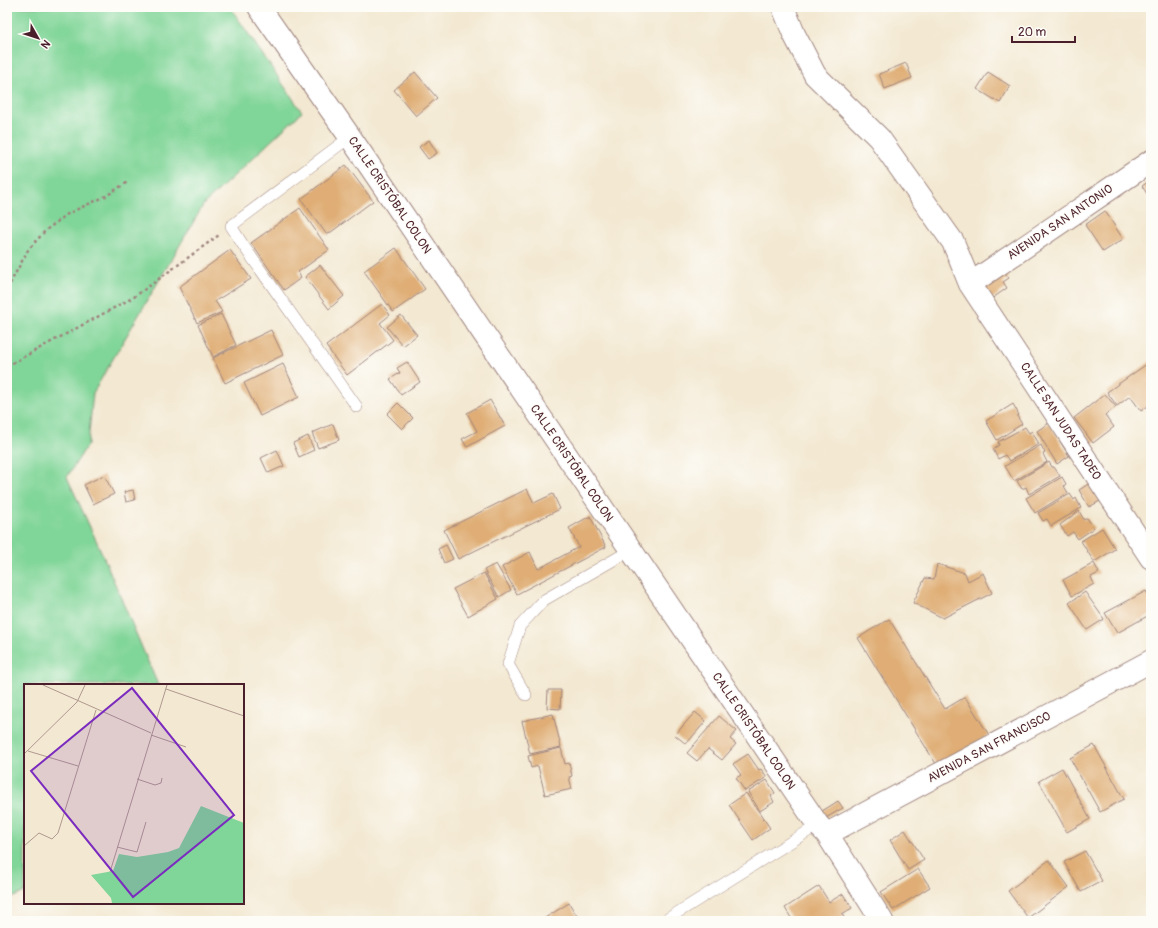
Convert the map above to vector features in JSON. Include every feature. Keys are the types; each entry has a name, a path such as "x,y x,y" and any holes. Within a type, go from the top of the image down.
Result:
{"street":[{"name":"CALLE CRISTÓBAL COLON","path":"259,7 350,137 822,830 882,921"},
{"name":"CALLE SAN JUDAS TADEO","path":"783,7 794,34 816,75 879,138 954,242 970,284 1151,558"},
{"name":"AVENIDA SAN ANTONIO","path":"970,284 1151,161"},
{"name":"AVENIDA SAN FRANCISCO","path":"822,830 1151,661"}],"lane":[{"path":"350,137 231,226 357,407"},
{"path":"526,695 508,664 520,626 544,600 631,550"},
{"path":"664,921 822,830"}],"path":[{"path":"7,289 28,250 46,230 69,213 106,196 129,181"},
{"path":"7,366 134,297 231,226"}],"green space":[{"path":"7,7 230,7 302,112 204,204 93,393 88,444 67,477 101,551 158,684 24,684 24,892 7,900"}],"building":[{"path":"906,63 912,78 885,89 879,74"},
{"path":"415,72 437,98 416,116 394,90"},
{"path":"988,72 1010,86 1000,103 977,89"},
{"path":"429,140 437,153 428,159 419,147"},
{"path":"346,165 373,201 327,235 301,199"},
{"path":"1151,180 1151,200 1142,186"},
{"path":"300,208 329,250 298,272 301,278 284,290 251,243"},
{"path":"1105,211 1123,239 1103,252 1085,225"},
{"path":"396,248 425,289 393,312 364,271"},
{"path":"230,250 251,279 215,301 222,312 197,323 179,287"},
{"path":"320,265 344,296 329,309 305,277"},
{"path":"1003,271 1009,278 1003,282 1007,288 990,300 981,286"},
{"path":"382,304 390,315 380,323 393,340 347,375 326,346"},
{"path":"221,314 236,345 213,357 198,325"},
{"path":"401,315 417,335 403,346 387,327"},
{"path":"271,330 283,355 225,383 213,358"},
{"path":"1151,361 1151,404 1141,411 1130,396 1117,406 1107,392"},
{"path":"407,362 420,382 401,395 390,379 400,373 397,368"},
{"path":"283,364 299,397 260,416 244,383"},
{"path":"1105,394 1116,407 1105,415 1114,427 1093,443 1074,418"},
{"path":"490,400 505,426 467,447 462,439 477,431 467,413"},
{"path":"398,403 413,418 402,429 387,414"},
{"path":"1013,404 1019,415 1017,416 1022,424 997,440 986,421"},
{"path":"1049,423 1069,456 1057,464 1037,431"},
{"path":"333,424 339,440 318,448 312,433"},
{"path":"1025,427 1029,433 1032,431 1039,444 1009,461 1005,455 998,459 993,449 999,445 998,442"},
{"path":"308,436 314,450 299,457 293,443"},
{"path":"1041,445 1047,462 1014,481 1005,466"},
{"path":"277,450 284,466 268,473 261,458"},
{"path":"1049,462 1060,476 1029,494 1026,487 1022,489 1017,481"},
{"path":"104,475 114,494 93,504 84,485"},
{"path":"1062,477 1066,484 1064,486 1068,493 1035,513 1026,498"},
{"path":"1090,483 1100,501 1089,507 1079,490"},
{"path":"527,489 534,503 553,494 560,509 458,559 444,530"},
{"path":"133,490 135,500 126,502 124,492"},
{"path":"1070,494 1074,500 1076,498 1081,508 1051,526 1047,519 1043,521 1038,513"},
{"path":"1079,511 1084,520 1087,518 1094,528 1078,539 1073,532 1067,536 1060,525"},
{"path":"590,516 606,547 517,594 502,567 530,552 538,569 579,547 569,528"},
{"path":"1102,528 1115,549 1094,562 1081,541"},
{"path":"446,545 453,559 444,563 438,549"},
{"path":"1094,563 1099,573 1091,577 1094,584 1072,596 1063,580"},
{"path":"496,564 511,590 499,597 484,570"},
{"path":"937,564 965,573 968,581 983,573 992,593 943,618 913,603 925,578 934,579"},
{"path":"484,573 498,599 468,616 453,589"},
{"path":"1146,591 1151,600 1151,614 1117,633 1105,613"},
{"path":"1085,592 1104,619 1087,630 1069,603"},
{"path":"889,619 945,709 965,697 989,735 938,767 858,638"},
{"path":"548,690 561,690 560,709 547,708"},
{"path":"695,712 706,721 686,744 675,735"},
{"path":"553,714 561,747 530,754 522,721"},
{"path":"719,716 737,731 730,739 736,744 722,760 708,749 697,761 687,753"},
{"path":"1094,745 1124,799 1100,812 1070,758"},
{"path":"561,748 565,764 569,763 572,776 569,777 572,789 545,795 538,766 531,768 528,756"},
{"path":"748,754 759,770 761,769 767,777 745,791 736,778 741,775 733,764"},
{"path":"1062,768 1090,819 1067,832 1039,781"},
{"path":"767,780 775,793 771,796 774,802 760,811 748,792"},
{"path":"746,793 770,828 753,840 729,805"},
{"path":"838,801 843,808 824,819 819,813"},
{"path":"905,830 924,860 908,870 890,840"},
{"path":"1085,851 1102,881 1081,892 1064,862"},
{"path":"1049,860 1069,887 1028,918 1008,891"},
{"path":"918,869 930,887 893,910 881,892"},
{"path":"819,886 829,902 843,894 852,908 842,914 846,921 793,921 785,908"},
{"path":"569,903 580,921 540,921"}]}
